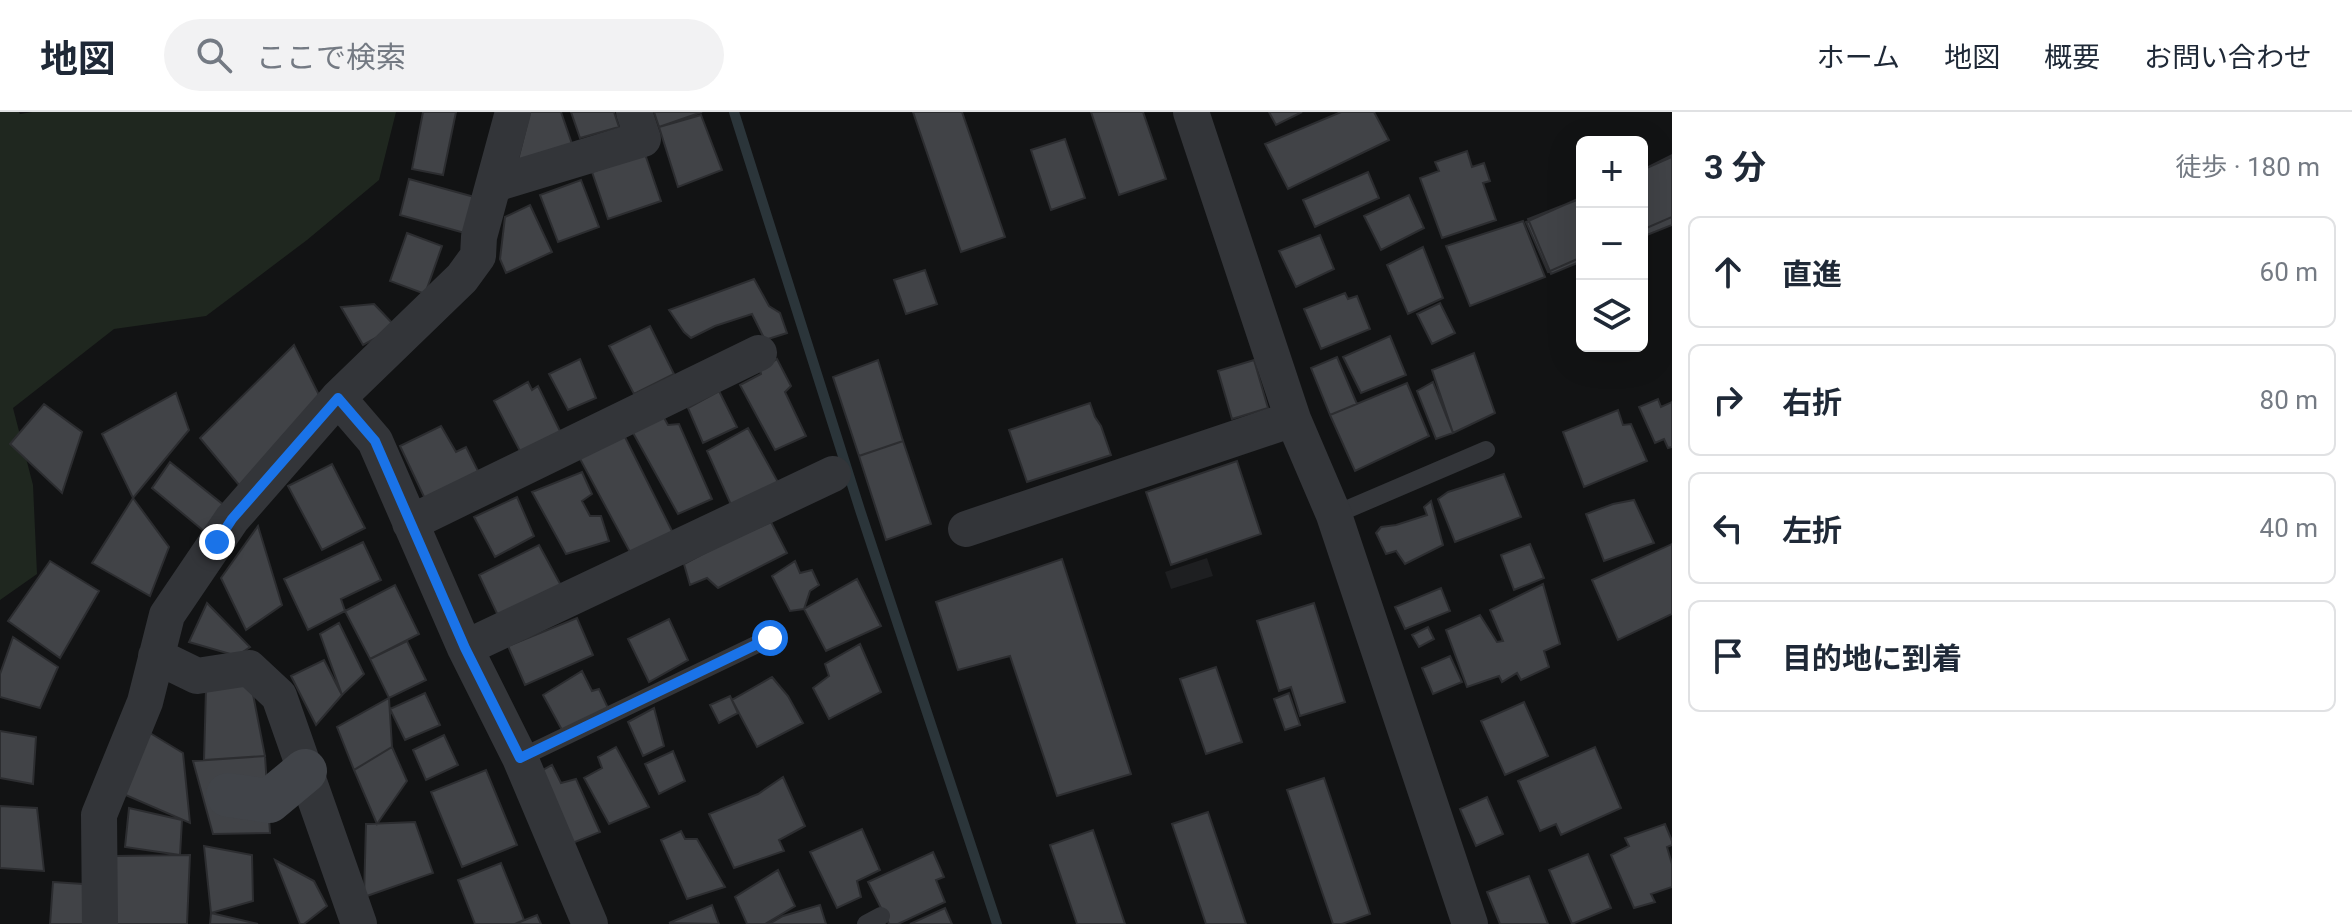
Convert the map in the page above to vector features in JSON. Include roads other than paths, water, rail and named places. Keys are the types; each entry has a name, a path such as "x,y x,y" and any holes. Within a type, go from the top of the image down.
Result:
{"street":[{"path":"100,924 99,815 145,702 167,615 232,519 338,398 462,278 478,256 479,237 513,112"},
{"path":"495,184 643,139 634,112"},
{"path":"1191,112 1293,419 1334,515 1470,924"},
{"path":"410,523 759,353"},
{"path":"338,398 375,441 465,648 520,758 590,924"},
{"path":"966,529 1293,419"},
{"path":"465,648 833,474"},
{"path":"156,656 197,676 249,668 279,696 359,924"},
{"path":"228,795 269,801 305,771"}],"lane":[{"path":"1334,515 1486,450"},
{"path":"520,758 770,638"}],"waterway":[{"path":"734,112 860,510 997,924"}]}
